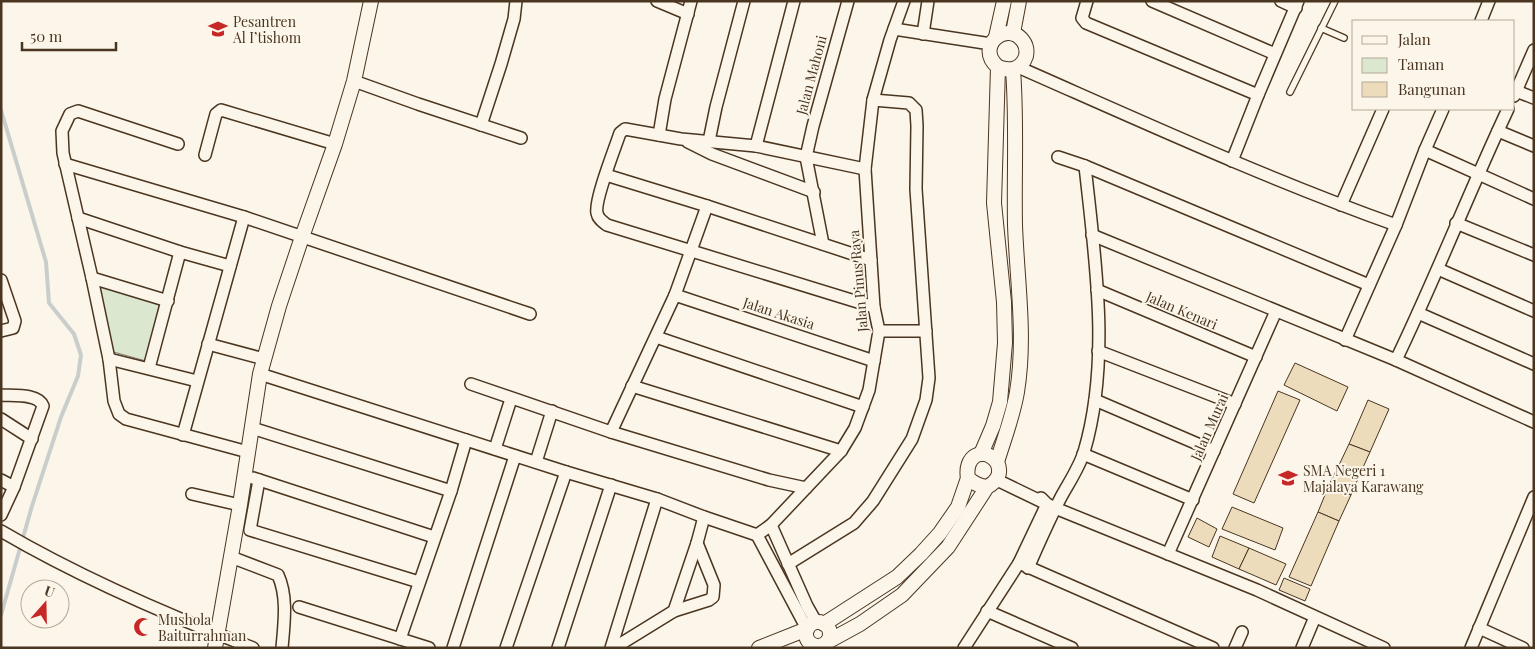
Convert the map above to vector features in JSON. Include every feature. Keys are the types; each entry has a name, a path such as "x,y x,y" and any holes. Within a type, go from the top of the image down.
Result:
{"street":[{"path":"216,641 245,476 260,374 302,236 335,144 354,81 371,1"},
{"path":"481,125 502,64 514,19 516,1"},
{"path":"657,1 688,14"},
{"path":"659,135 665,100 691,1"},
{"path":"709,141 744,1"},
{"path":"756,146 794,1"},
{"name":"Jalan Mahoni","path":"806,157 848,1"},
{"name":"Jalan Pinus Raya","path":"757,535 771,525 841,451 855,428 870,390 879,331 874,307 865,169 873,100 904,1"},
{"path":"923,34 928,1"},
{"path":"894,29 923,34 994,40 1004,33 1013,33 1020,37 1025,44 1027,53 1024,61 1016,68 1008,70 998,68 991,60 989,52 994,40 1004,1"},
{"path":"1013,33 1019,1"},
{"path":"1087,1 1082,18 1086,22 1258,95"},
{"path":"1152,1 1275,54"},
{"path":"1232,161 1297,4 1281,1"},
{"path":"1481,20 1490,1"},
{"path":"1534,50 1515,93 1534,98"},
{"path":"981,454 993,426 1000,402 1005,343 1004,302 994,202 998,68"},
{"path":"1016,68 1232,161 1396,225"},
{"path":"1016,68 1015,226 1021,313 1018,390 995,476 948,547 902,595 860,624 819,645 813,646 807,640 806,633 816,625 897,577 921,554 958,507 968,478 967,466 970,460 981,454 987,454 995,476 1035,491 1051,506 1316,617 1384,648"},
{"path":"354,81 521,138"},
{"path":"788,564 854,523 873,501 912,439 926,400 930,378 916,188 916,110 909,103 873,100"},
{"path":"204,156 216,114 221,110 335,144"},
{"path":"1341,205 1383,110"},
{"path":"1345,340 1396,225 1441,110"},
{"path":"1396,360 1508,110"},
{"path":"178,144 78,111 70,114 62,131 65,164 109,359 114,401 119,414 126,419 248,452"},
{"path":"865,169 756,146 681,139 626,129 620,134 606,175 597,213 600,220 607,225 874,307"},
{"path":"1498,130 1534,146"},
{"path":"681,139 712,154 814,192"},
{"path":"1425,150 1534,199"},
{"path":"806,157 823,244"},
{"path":"1058,157 1085,166 1369,285"},
{"path":"65,164 244,217 530,314"},
{"path":"964,648 987,611 1023,566 1051,506 1083,454 1095,400 1098,351 1097,290 1085,166"},
{"path":"606,175 871,260"},
{"path":"611,432 674,295 692,251 707,206"},
{"path":"183,435 244,217"},
{"path":"78,218 180,252 230,266"},
{"path":"1456,223 1534,255"},
{"path":"1092,235 1396,360 1534,422"},
{"path":"149,368 180,252"},
{"path":"1438,269 1534,311"},
{"path":"92,278 168,301"},
{"path":"1,280 5,302 15,321 13,328 1,331"},
{"name":"Jalan Kenari","path":"1097,290 1256,357"},
{"name":"Jalan Akasia","path":"674,295 874,361"},
{"name":"Jalan Murai","path":"1168,554 1276,311"},
{"path":"1418,313 1534,364"},
{"path":"879,331 926,331"},
{"path":"656,337 863,407"},
{"path":"1005,343 1020,343"},
{"path":"208,344 264,359"},
{"path":"1098,351 1235,404"},
{"path":"109,359 197,381"},
{"path":"260,374 515,456 657,499 704,518 757,535 816,625 829,630 829,638 819,645"},
{"path":"471,384 611,432 769,480 806,488"},
{"path":"632,386 841,451"},
{"path":"1,395 33,398 42,403 43,406 14,487 1,514"},
{"path":"494,449 511,399"},
{"path":"1095,400 1214,451"},
{"path":"536,462 552,411"},
{"path":"1,419 32,439"},
{"path":"252,428 451,491"},
{"path":"400,640 451,491 466,440"},
{"path":"1083,454 1193,500"},
{"path":"453,648 515,456"},
{"path":"506,648 566,472"},
{"path":"245,476 434,537"},
{"path":"968,478 980,486 995,476"},
{"path":"1,480 14,487"},
{"path":"259,480 250,530 419,582"},
{"path":"558,648 611,485"},
{"path":"192,494 240,505"},
{"path":"1470,648 1534,497"},
{"path":"612,648 657,499"},
{"path":"674,611 704,518"},
{"path":"771,525 816,625"},
{"path":"1,531 216,641 253,648"},
{"path":"612,648 674,611 709,600 714,594 714,585 697,543"},
{"path":"231,557 278,575 283,590 284,626 282,648"},
{"path":"1023,566 1213,648"},
{"path":"299,607 430,648"},
{"path":"987,611 1072,648"},
{"path":"1302,648 1316,617"},
{"path":"760,648 816,625"},
{"path":"1479,628 1523,648"},
{"path":"1235,648 1242,632"}],"lane":[{"path":"1290,92 1335,1"},
{"path":"1322,28 1344,38"}],"green space":[{"path":"97,283 160,302 146,361 110,351"}],"building":[{"path":"1295,363 1348,387 1337,411 1284,385"},
{"path":"1278,391 1300,400 1254,503 1233,494"},
{"path":"1368,400 1389,409 1370,452 1349,444"},
{"path":"1349,444 1370,452 1360,474 1339,465"},
{"path":"1339,465 1360,474 1351,495 1329,485"},
{"path":"1329,485 1351,495 1339,521 1318,512"},
{"path":"1232,507 1283,528 1275,550 1222,529"},
{"path":"1318,512 1339,521 1311,586 1289,577"},
{"path":"1197,518 1217,529 1209,547 1188,537"},
{"path":"1220,536 1249,548 1239,569 1212,557"},
{"path":"1249,548 1286,564 1276,585 1239,569"},
{"path":"1284,578 1310,589 1305,601 1279,590"}],"waterway":[{"path":"1,110 46,262 49,303 74,334 81,355 78,376 61,417 32,506 1,615"}],"place":[{"name":"Pesantren Al I’tishom","path":"218,29"},
{"name":"SMA Negeri 1 Majalaya Karawang","path":"1288,478"},
{"name":"Mushola Baiturrahman","path":"143,627"}]}
